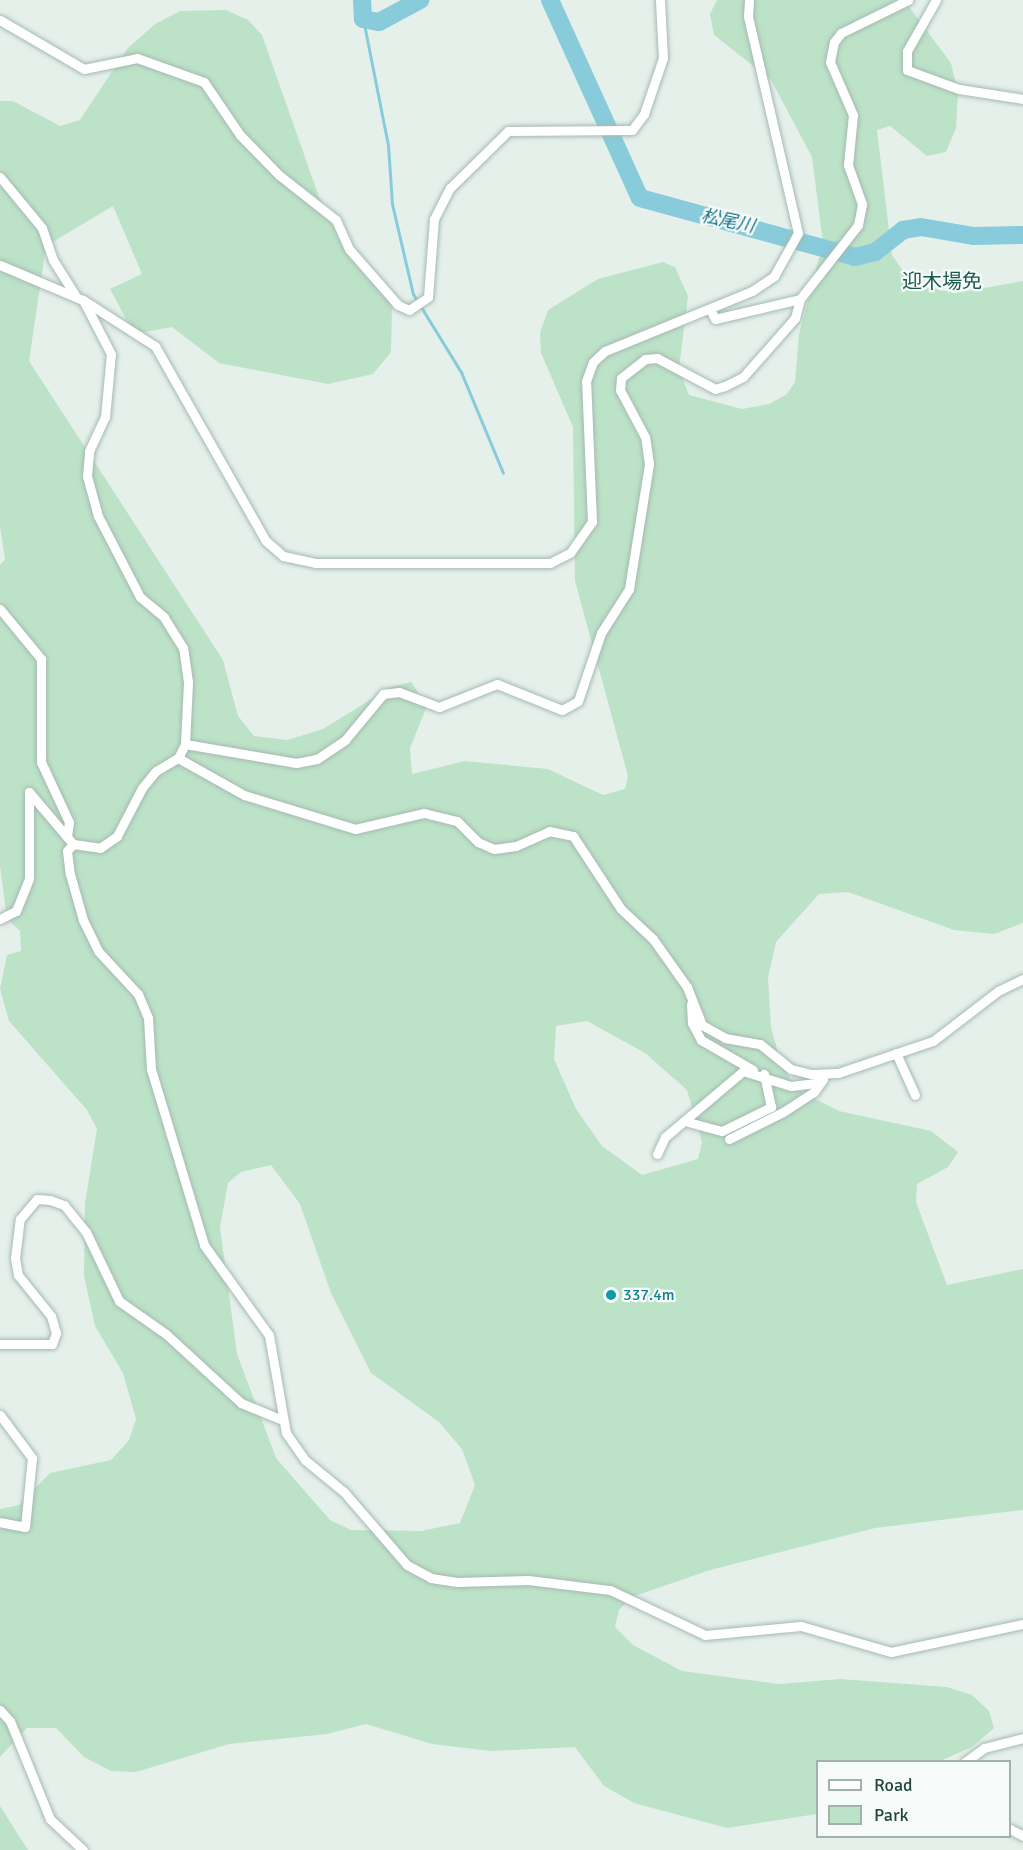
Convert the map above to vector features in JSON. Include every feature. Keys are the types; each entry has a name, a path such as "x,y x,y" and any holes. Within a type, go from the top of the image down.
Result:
{"street":[{"path":"0,20 84,69 137,58 204,82 240,135 279,175 336,220 350,249 398,304 409,310 428,297 434,219 450,188 508,131 632,130 644,114 663,58 660,0"},
{"path":"0,265 79,298 159,350 266,541 283,556 315,563 550,563 570,553 592,522 586,381 593,362 605,351 710,309 774,276 798,233 748,16 749,0"},
{"path":"185,744 296,763 317,759 345,740 383,694 399,692 439,707 497,684 562,710 578,701 601,633 629,589 649,464 645,437 620,390 621,378 645,359 657,358 715,389 725,386 743,378 795,318 800,299 858,225 862,204 848,165 853,115 830,62 834,42 841,33 909,0"},
{"path":"936,0 907,51 907,70 958,89 1023,99"},
{"path":"0,177 42,228 53,260 79,298 111,354 105,417 89,451 87,476 98,516 140,597 165,617 183,648 189,682 185,744 178,758 156,771 142,788 117,836 99,848 70,840 29,792 29,878 16,911 0,919"},
{"path":"710,309 715,319 800,299"},
{"path":"0,609 41,659 45,684 41,762 69,822 70,874 83,920 98,951 138,994 148,1018 151,1070 204,1245 269,1335 278,1363 280,1419 305,1460 344,1492 407,1565 432,1578 578,1585 639,1600 693,1633 801,1626 891,1652 1023,1624"},
{"path":"178,758 244,795 355,830 424,813 457,821 478,842 494,849 516,846 549,831 573,836 621,909 653,939 691,999 702,1025 725,1038 760,1044 791,1069 822,1074 933,1041 998,991 1023,979"},
{"path":"691,999 692,1023 701,1040 753,1070 791,1086 816,1083 822,1074"},
{"path":"896,1053 915,1095"},
{"path":"657,1154 664,1137 688,1122 726,1081 753,1070"},
{"path":"688,1122 722,1131 771,1107 764,1074"},
{"path":"729,1139 814,1092 822,1074"},
{"path":"0,1344 52,1344 56,1333 51,1316 18,1275 15,1258 20,1219 37,1199 50,1200 64,1205 86,1232 119,1301 166,1334 241,1403 280,1419"},
{"path":"0,1414 32,1458 25,1527 0,1522"},
{"path":"0,1710 10,1721 50,1819 82,1850"},
{"path":"966,1760 984,1748 1023,1738"}],"green space":[{"path":"717,0 904,0 951,63 958,93 956,128 946,152 927,156 890,126 877,130 892,255 912,284 956,293 1023,281 1023,923 994,934 954,930 848,892 819,894 776,942 768,977 771,1027 781,1064 798,1090 839,1111 931,1131 958,1152 948,1167 917,1184 916,1202 947,1285 1023,1269 1023,1510 875,1528 710,1570 632,1597 619,1610 615,1627 633,1645 682,1671 779,1684 840,1679 947,1687 972,1695 989,1711 994,1728 972,1747 942,1760 816,1760 816,1814 727,1828 634,1803 604,1786 575,1747 491,1751 432,1744 366,1724 327,1734 229,1744 136,1772 111,1771 84,1757 56,1728 27,1728 0,1757 0,1509 19,1505 50,1473 111,1460 129,1440 136,1419 123,1373 95,1326 84,1276 85,1203 97,1129 87,1110 9,1021 0,989 7,955 21,951 20,931 7,919 0,866 0,565 5,559 0,527 0,101 13,101 60,126 80,120 127,49 155,24 180,11 226,10 248,20 262,35 319,197 350,247 385,287 392,308 391,352 373,374 328,384 219,363 172,327 134,334 110,289 142,274 113,206 46,246 29,361 223,660 238,716 254,736 287,740 323,729 391,687 411,682 427,706 410,748 412,774 465,761 548,769 603,795 625,789 628,776 575,581 573,427 541,353 540,333 548,310 598,279 663,262 675,267 688,296 679,369 689,395 742,409 769,404 787,394 795,382 799,334 823,243 812,157 771,80 714,35 710,14","holes":["587,1021 645,1053 687,1090 702,1142 698,1159 642,1175 602,1146 576,1109 554,1059 556,1026","271,1165 300,1204 331,1293 371,1373 439,1422 462,1449 475,1485 460,1523 421,1531 351,1530 330,1520 276,1458 237,1354 220,1227 228,1183 241,1172"]},
{"path":"0,1806 28,1850 0,1850"}],"waterway":[{"name":"松尾川","path":"362,0 363,19 379,22 420,0"},
{"name":"松尾川","path":"550,0 640,198 855,257 875,252 903,230 921,227 974,236 1023,235"},
{"path":"363,19 388,145 392,204 413,294 461,372 503,473"}],"place":[{"name":"337.4m","path":"611,1295"}],"district":[{"name":"迎木場免","path":"942,281"}]}
